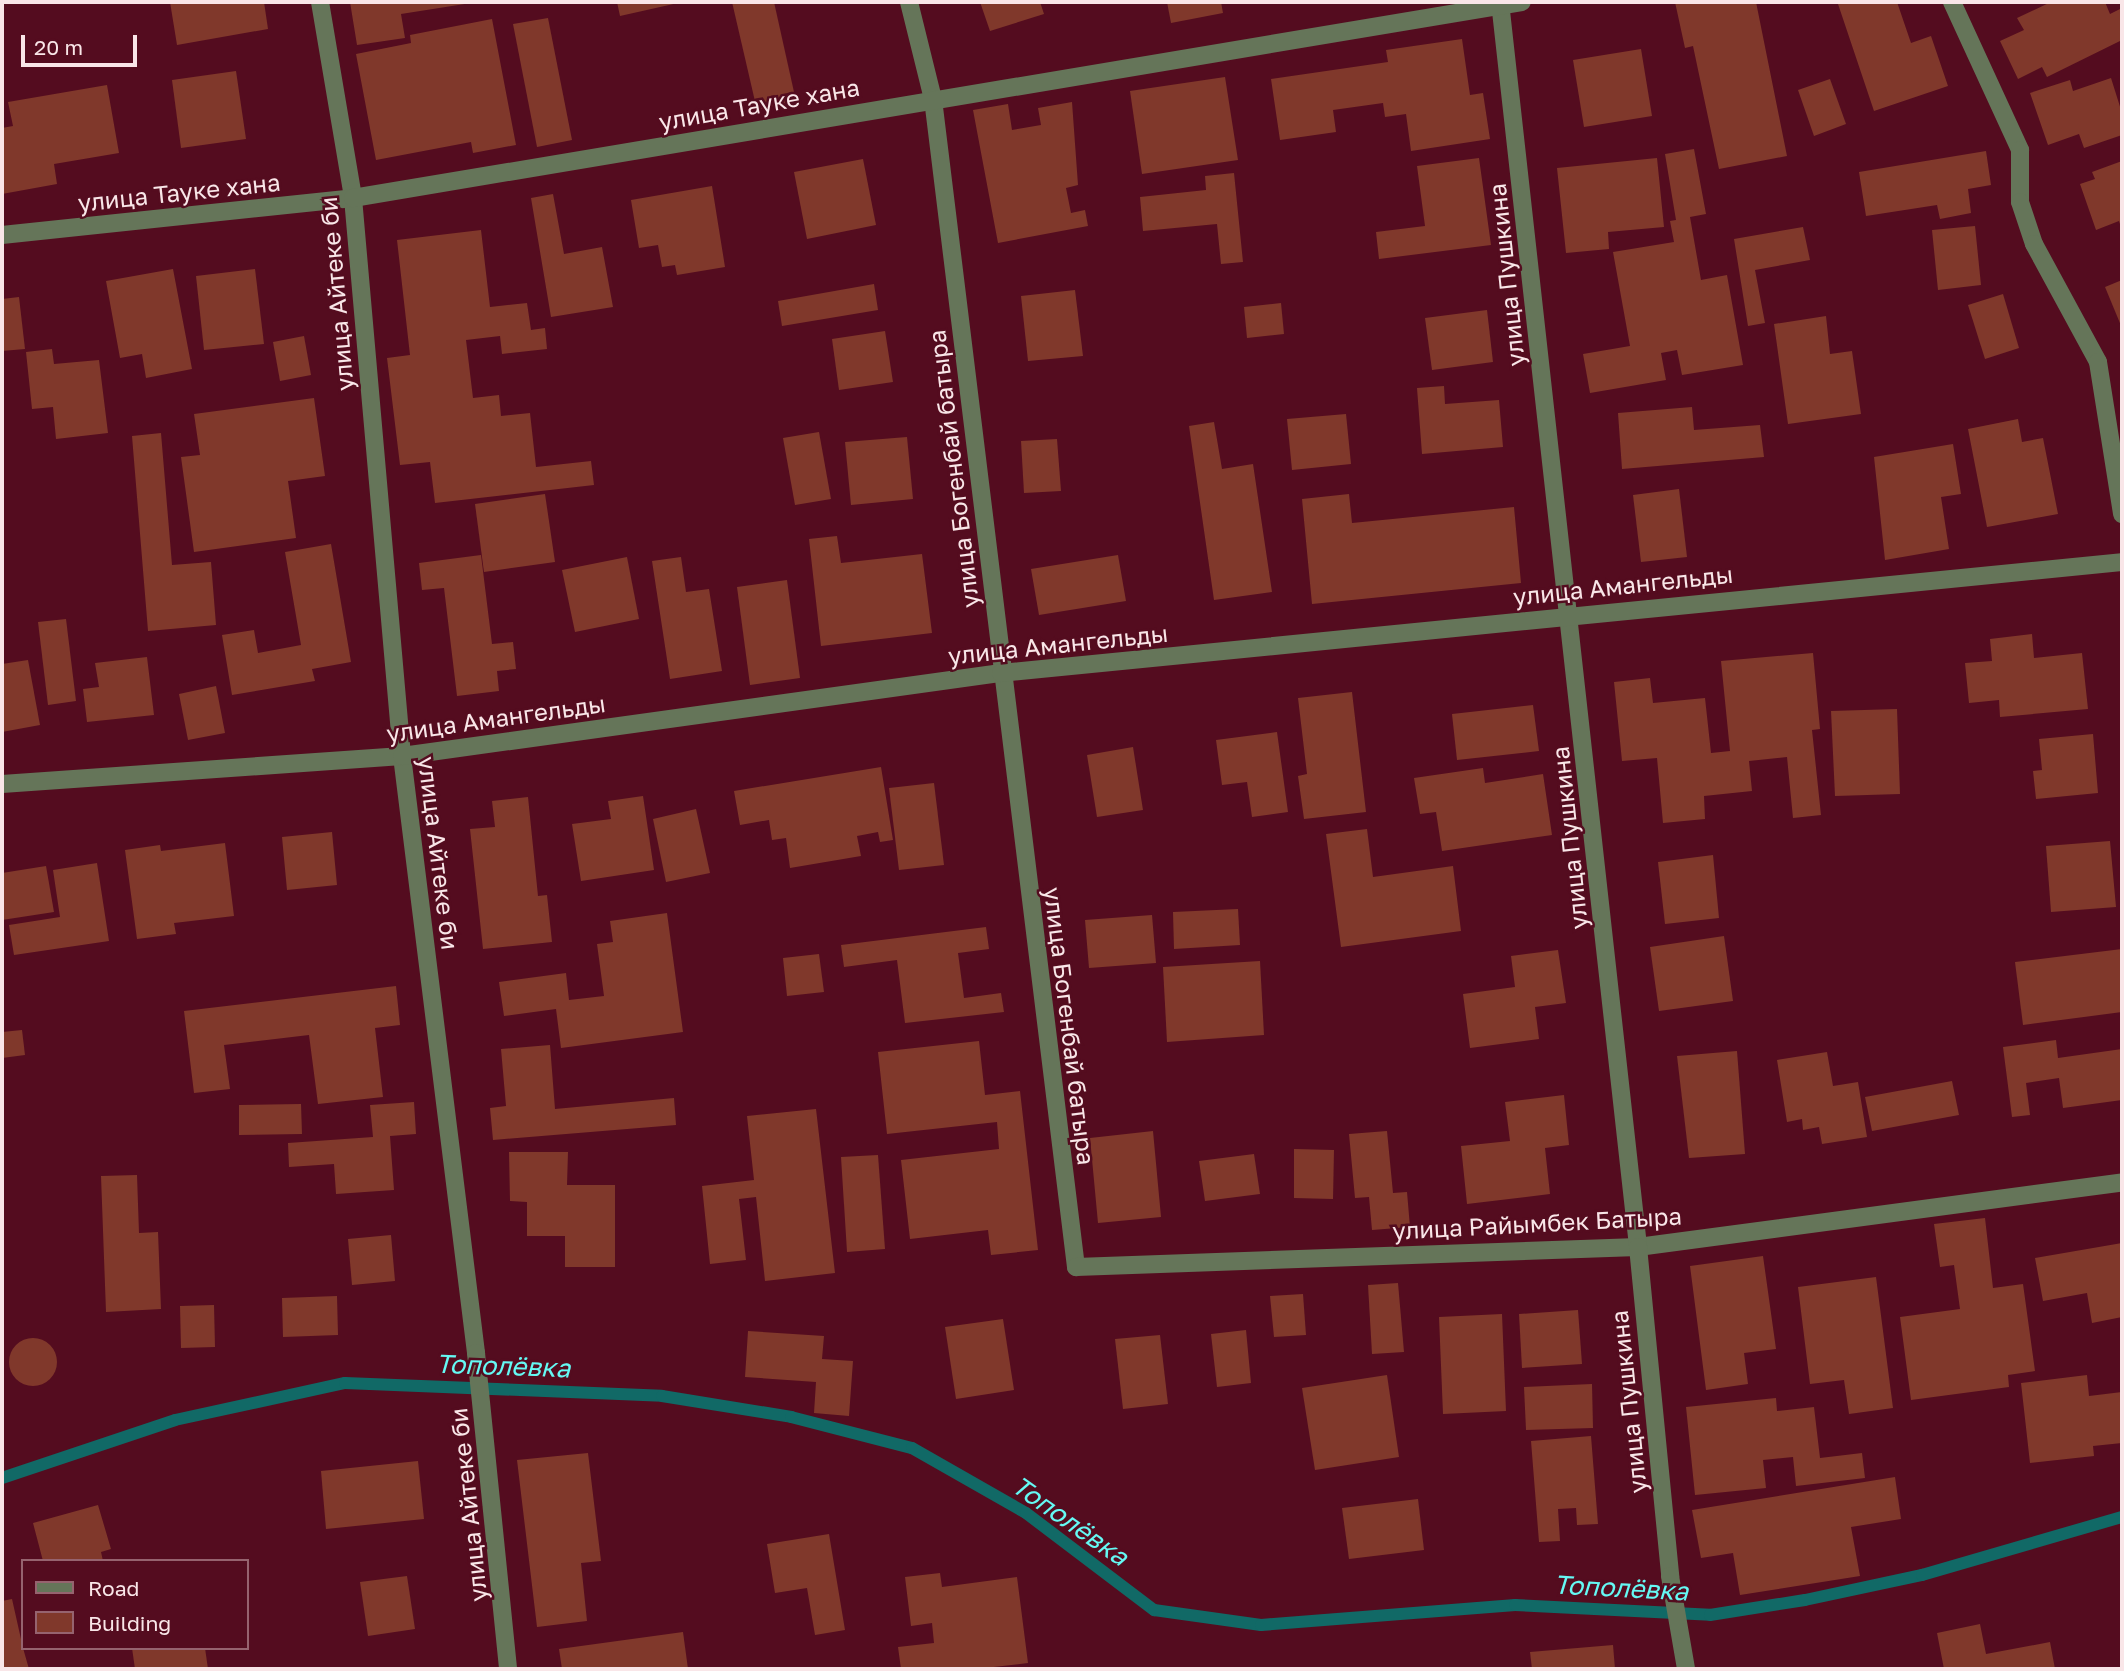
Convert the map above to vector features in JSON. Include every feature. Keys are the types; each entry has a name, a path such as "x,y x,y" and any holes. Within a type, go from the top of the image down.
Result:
{"street":[{"name":"улица Айтеке би","path":"320,2 353,198 402,757 476,1353 509,1669"},
{"name":"улица Богенбай батыра","path":"909,2 933,99 1001,673 1076,1267"},
{"name":"улица Тауке хана","path":"2,235 353,198 1500,3 1522,2"},
{"path":"1952,2 2020,150 2020,202 2034,244 2098,362 2122,514"},
{"name":"улица Пушкина","path":"1500,3 1638,1247 1670,1576 1686,1669"},
{"name":"улица Амангельды","path":"2,784 402,757 1001,673 1569,614 2122,562"},
{"name":"улица Райымбек Батыра","path":"1076,1267 1638,1247 2122,1182"}],"building":[{"path":"170,2 264,2 268,29 177,45"},
{"path":"350,2 471,3 401,14 405,38 357,45"},
{"path":"617,2 678,2 678,3 620,16"},
{"path":"732,2 774,2 796,101 757,110"},
{"path":"980,2 1040,2 1044,14 990,31"},
{"path":"1167,2 1221,2 1223,13 1171,23"},
{"path":"1675,2 1756,2 1787,156 1719,169 1693,46 1685,48"},
{"path":"1897,2 1911,43 1931,36 1948,86 1874,111 1838,4"},
{"path":"2051,2 2105,2 2110,14 2122,8 2122,45 2120,41 2047,77 2042,67 2018,79 2000,41 2024,30 2017,18"},
{"path":"548,18 572,140 537,147 513,24"},
{"path":"492,19 516,145 473,153 471,142 376,160 356,54 411,43 410,35"},
{"path":"1462,39 1470,95 1483,93 1490,139 1411,151 1406,114 1385,117 1383,103 1333,110 1336,132 1280,140 1271,79 1388,62 1386,50"},
{"path":"1641,49 1652,116 1584,127 1573,60"},
{"path":"236,71 246,139 181,148 172,80"},
{"path":"1225,77 1238,160 1142,174 1130,91"},
{"path":"2111,78 2122,113 2122,135 2084,148 2079,134 2048,145 2030,93 2070,80 2073,91"},
{"path":"1830,79 1846,124 1814,136 1798,90"},
{"path":"107,85 119,153 54,164 57,184 2,194 2,128 13,126 8,102"},
{"path":"1072,102 1078,185 1066,188 1071,213 1085,210 1088,226 998,243 973,110 1008,104 1012,130 1041,125 1038,108"},
{"path":"1694,149 1706,214 1690,217 1701,280 1727,275 1743,365 1682,375 1677,350 1661,353 1666,380 1590,393 1583,354 1630,346 1613,252 1674,242 1670,221 1676,220 1665,154"},
{"path":"1986,151 1991,185 1968,189 1971,213 1940,219 1937,205 1866,216 1859,172"},
{"path":"1479,158 1491,245 1379,259 1376,232 1425,226 1417,166"},
{"path":"1657,158 1664,227 1608,232 1609,249 1566,253 1557,168"},
{"path":"863,159 876,225 807,239 794,172"},
{"path":"2122,161 2122,230 2119,221 2096,230 2080,184 2095,179 2092,172"},
{"path":"1234,173 1243,262 1221,264 1217,224 1143,231 1140,197 1206,190 1205,176"},
{"path":"712,186 725,267 677,275 675,265 662,267 658,245 639,248 631,200"},
{"path":"553,194 564,254 602,247 613,307 551,317 531,198"},
{"path":"1975,226 1981,285 1938,290 1932,230"},
{"path":"1803,227 1810,260 1755,270 1765,323 1748,326 1734,239"},
{"path":"481,230 490,307 527,303 531,330 545,328 547,349 502,354 500,336 466,340 473,398 499,395 501,416 530,413 536,467 591,461 594,485 435,503 430,462 400,465 387,358 410,355 397,240"},
{"path":"173,269 192,369 146,378 142,354 120,358 106,281"},
{"path":"255,269 264,344 204,350 196,276"},
{"path":"2122,280 2122,328 2105,287"},
{"path":"874,284 878,310 782,326 778,301"},
{"path":"1075,290 1083,356 1028,361 1021,296"},
{"path":"2003,294 2019,348 1985,359 1968,305"},
{"path":"19,297 25,349 2,351 2,299"},
{"path":"1281,303 1284,334 1247,338 1244,307"},
{"path":"1487,310 1493,362 1432,370 1425,318"},
{"path":"1826,316 1830,354 1852,351 1861,414 1788,424 1774,324"},
{"path":"885,331 893,382 839,390 832,339"},
{"path":"304,336 311,375 280,381 273,342"},
{"path":"52,349 54,364 99,360 108,433 56,439 53,407 32,409 26,352"},
{"path":"1444,386 1445,404 1499,400 1503,447 1422,454 1417,388"},
{"path":"314,398 325,476 288,481 296,538 194,552 181,457 200,455 194,414"},
{"path":"1692,407 1694,430 1760,425 1764,457 1622,469 1618,413"},
{"path":"1346,414 1351,464 1292,470 1287,419"},
{"path":"2018,419 2022,442 2043,438 2058,514 1987,527 1968,429"},
{"path":"1214,422 1222,469 1253,464 1272,592 1214,600 1189,426"},
{"path":"819,432 831,499 795,505 783,438"},
{"path":"161,433 172,565 211,562 216,625 148,631 132,436"},
{"path":"907,437 913,499 851,505 845,442"},
{"path":"1057,439 1061,491 1024,493 1021,441"},
{"path":"1953,444 1961,494 1941,497 1949,549 1885,560 1874,457"},
{"path":"1679,489 1687,557 1641,562 1633,495"},
{"path":"545,494 555,562 484,572 475,504"},
{"path":"1349,494 1352,523 1514,507 1521,583 1312,604 1302,499"},
{"path":"837,536 841,563 922,554 932,633 821,646 809,539"},
{"path":"331,544 351,662 312,669 315,681 232,695 222,635 254,630 258,653 301,645 285,552"},
{"path":"481,555 492,644 513,642 516,669 497,671 499,691 457,696 444,588 422,590 419,563"},
{"path":"1118,555 1126,601 1039,615 1031,569"},
{"path":"627,557 639,619 575,632 562,570"},
{"path":"681,557 686,592 709,589 722,671 670,679 652,561"},
{"path":"787,580 800,678 750,685 737,587"},
{"path":"66,619 76,701 48,705 38,622"},
{"path":"2032,634 2034,658 2082,653 2088,709 2000,717 1999,700 1969,703 1965,663 1992,661 1990,639"},
{"path":"1813,653 1820,729 1812,730 1821,815 1793,818 1787,757 1749,761 1752,791 1704,796 1705,819 1663,823 1657,758 1622,761 1614,682 1650,678 1653,703 1705,698 1711,753 1730,751 1721,661"},
{"path":"147,657 154,715 87,722 83,689 99,687 95,663"},
{"path":"28,660 40,725 2,732 2,664"},
{"path":"216,686 225,733 188,740 179,694"},
{"path":"1352,692 1366,812 1304,819 1298,776 1307,774 1298,698"},
{"path":"1533,705 1539,751 1457,760 1452,714"},
{"path":"1897,709 1900,794 1835,796 1831,711"},
{"path":"1277,732 1288,812 1252,817 1247,782 1222,785 1216,740"},
{"path":"2093,734 2098,793 2036,799 2033,771 2042,770 2039,739"},
{"path":"1133,747 1143,810 1097,817 1087,755"},
{"path":"881,767 893,840 880,842 878,832 857,836 861,856 790,868 786,838 772,840 769,820 740,825 734,791"},
{"path":"1483,768 1485,783 1543,774 1552,835 1442,851 1436,812 1420,814 1414,778"},
{"path":"934,783 944,865 899,870 889,788"},
{"path":"643,796 654,870 581,881 572,824 611,819 608,801"},
{"path":"528,797 538,896 547,895 552,942 483,949 470,829 495,827 492,801"},
{"path":"696,809 710,873 666,882 653,819"},
{"path":"1367,829 1373,877 1453,866 1461,931 1341,947 1326,834"},
{"path":"332,832 337,885 287,890 282,837"},
{"path":"2110,841 2116,907 2051,912 2046,846"},
{"path":"225,843 234,916 174,923 176,934 137,939 125,850 160,845 161,851"},
{"path":"1713,855 1719,918 1665,924 1658,862"},
{"path":"97,863 109,941 14,955 9,925 60,917 53,870"},
{"path":"46,866 54,912 2,920 2,873"},
{"path":"1238,909 1240,945 1174,949 1173,912"},
{"path":"667,913 683,1032 561,1048 556,1009 504,1016 499,982 566,973 569,1000 604,996 597,944 613,942 610,921"},
{"path":"1152,915 1156,963 1089,968 1085,920"},
{"path":"986,927 989,949 958,953 964,998 1001,993 1004,1012 905,1023 897,960 844,967 841,945"},
{"path":"1724,936 1733,1001 1659,1011 1650,947"},
{"path":"2122,949 2122,1012 2023,1025 2015,962"},
{"path":"1558,950 1566,1003 1535,1007 1539,1039 1470,1048 1463,994 1515,987 1511,956"},
{"path":"819,954 824,992 787,996 783,958"},
{"path":"1260,961 1264,1035 1167,1042 1163,967"},
{"path":"396,986 400,1025 375,1028 383,1097 318,1104 309,1035 224,1045 230,1089 194,1093 184,1011"},
{"path":"22,1030 25,1055 2,1058 2,1032"},
{"path":"2056,1040 2058,1058 2122,1049 2122,1100 2063,1108 2059,1078 2026,1083 2030,1115 2012,1117 2003,1047"},
{"path":"979,1041 985,1095 1020,1091 1038,1250 991,1255 988,1230 910,1239 901,1160 999,1149 997,1122 887,1134 878,1052"},
{"path":"550,1045 555,1109 674,1098 676,1125 493,1140 490,1108 506,1106 501,1049"},
{"path":"1737,1051 1745,1154 1689,1158 1677,1056"},
{"path":"1827,1052 1833,1086 1858,1082 1867,1137 1822,1144 1819,1127 1803,1130 1802,1119 1787,1122 1777,1060"},
{"path":"1952,1081 1959,1115 1872,1131 1865,1097"},
{"path":"1564,1095 1569,1145 1545,1148 1550,1194 1467,1204 1461,1146 1510,1141 1505,1102"},
{"path":"414,1102 416,1134 390,1136 394,1190 336,1194 334,1164 289,1167 288,1143 373,1137 370,1105"},
{"path":"301,1104 302,1134 239,1135 239,1105"},
{"path":"816,1109 835,1273 765,1281 756,1197 739,1199 746,1260 710,1264 702,1186 754,1180 747,1116"},
{"path":"1153,1131 1161,1217 1098,1223 1090,1138"},
{"path":"1387,1131 1393,1193 1407,1192 1410,1227 1372,1230 1369,1197 1355,1198 1349,1134"},
{"path":"1294,1149 1334,1150 1333,1199 1294,1198"},
{"path":"509,1152 568,1152 567,1185 615,1185 615,1267 565,1267 565,1236 527,1236 527,1202 510,1201"},
{"path":"1254,1154 1260,1194 1205,1201 1199,1161"},
{"path":"878,1155 885,1249 847,1252 841,1157"},
{"path":"137,1175 139,1233 158,1232 161,1309 106,1312 101,1176"},
{"path":"1985,1218 1993,1288 2023,1284 2035,1371 2008,1375 2009,1387 1911,1400 1900,1317 1960,1309 1954,1265 1940,1267 1934,1224"},
{"path":"391,1235 395,1281 352,1285 348,1239"},
{"path":"2122,1243 2122,1317 2092,1323 2087,1293 2043,1301 2035,1258"},
{"path":"1763,1256 1776,1349 1744,1353 1748,1384 1706,1390 1690,1266"},
{"path":"1876,1277 1893,1408 1849,1414 1844,1380 1810,1384 1798,1287"},
{"path":"1398,1283 1404,1352 1372,1354 1368,1285"},
{"path":"1303,1294 1306,1335 1274,1337 1270,1296"},
{"path":"337,1296 338,1335 283,1337 282,1298"},
{"path":"214,1305 215,1347 181,1348 180,1306"},
{"path":"1578,1310 1582,1364 1522,1368 1519,1314"},
{"path":"1502,1314 1506,1411 1443,1414 1439,1317"},
{"path":"1003,1319 1014,1390 956,1399 945,1327"},
{"path":"1246,1330 1251,1383 1217,1387 1211,1334"},
{"path":"748,1331 824,1336 822,1359 853,1361 849,1416 814,1413 816,1382 745,1377"},
{"path":"1160,1335 1168,1404 1123,1409 1115,1339"},
{"path":"33,1338 50,1345 57,1362 50,1379 33,1386 16,1379 9,1362 16,1345"},
{"path":"1387,1375 1399,1457 1315,1470 1302,1388"},
{"path":"2087,1375 2089,1396 2122,1392 2122,1443 2093,1446 2094,1456 2030,1463 2021,1383"},
{"path":"1592,1384 1593,1428 1526,1430 1524,1387"},
{"path":"1776,1398 1777,1411 1814,1407 1820,1458 1862,1453 1865,1478 1796,1486 1793,1457 1763,1460 1766,1488 1695,1495 1686,1407"},
{"path":"1591,1436 1598,1524 1577,1525 1576,1508 1558,1509 1560,1541 1539,1542 1531,1441"},
{"path":"588,1453 601,1561 581,1563 587,1621 537,1627 517,1460"},
{"path":"418,1461 424,1519 326,1529 321,1471"},
{"path":"1895,1477 1901,1519 1851,1527 1860,1576 1740,1595 1733,1553 1701,1558 1692,1510"},
{"path":"1418,1499 1424,1550 1349,1559 1342,1508"},
{"path":"98,1505 111,1549 101,1552 103,1559 42,1559 33,1523"},
{"path":"829,1534 845,1630 815,1635 807,1588 775,1593 767,1544"},
{"path":"940,1573 942,1587 1017,1577 1028,1663 976,1669 901,1669 898,1647 934,1643 932,1623 911,1626 905,1577"},
{"path":"407,1576 415,1629 368,1636 360,1582"},
{"path":"12,1599 21,1650 24,1650 29,1669 2,1669 2,1601"},
{"path":"1980,1624 1986,1654 2050,1642 2055,1669 1944,1669 1937,1633"},
{"path":"683,1632 688,1669 562,1669 559,1649"},
{"path":"1613,1645 1615,1669 1532,1669 1530,1652"},
{"path":"132,1650 205,1650 208,1669 135,1669"}],"waterway":[{"name":"Тополёвка","path":"2,1478 175,1420 345,1383 662,1396 791,1417 912,1448 1026,1513 1154,1610 1261,1625 1515,1605 1710,1615 1805,1600 1922,1575 2122,1517"}]}
